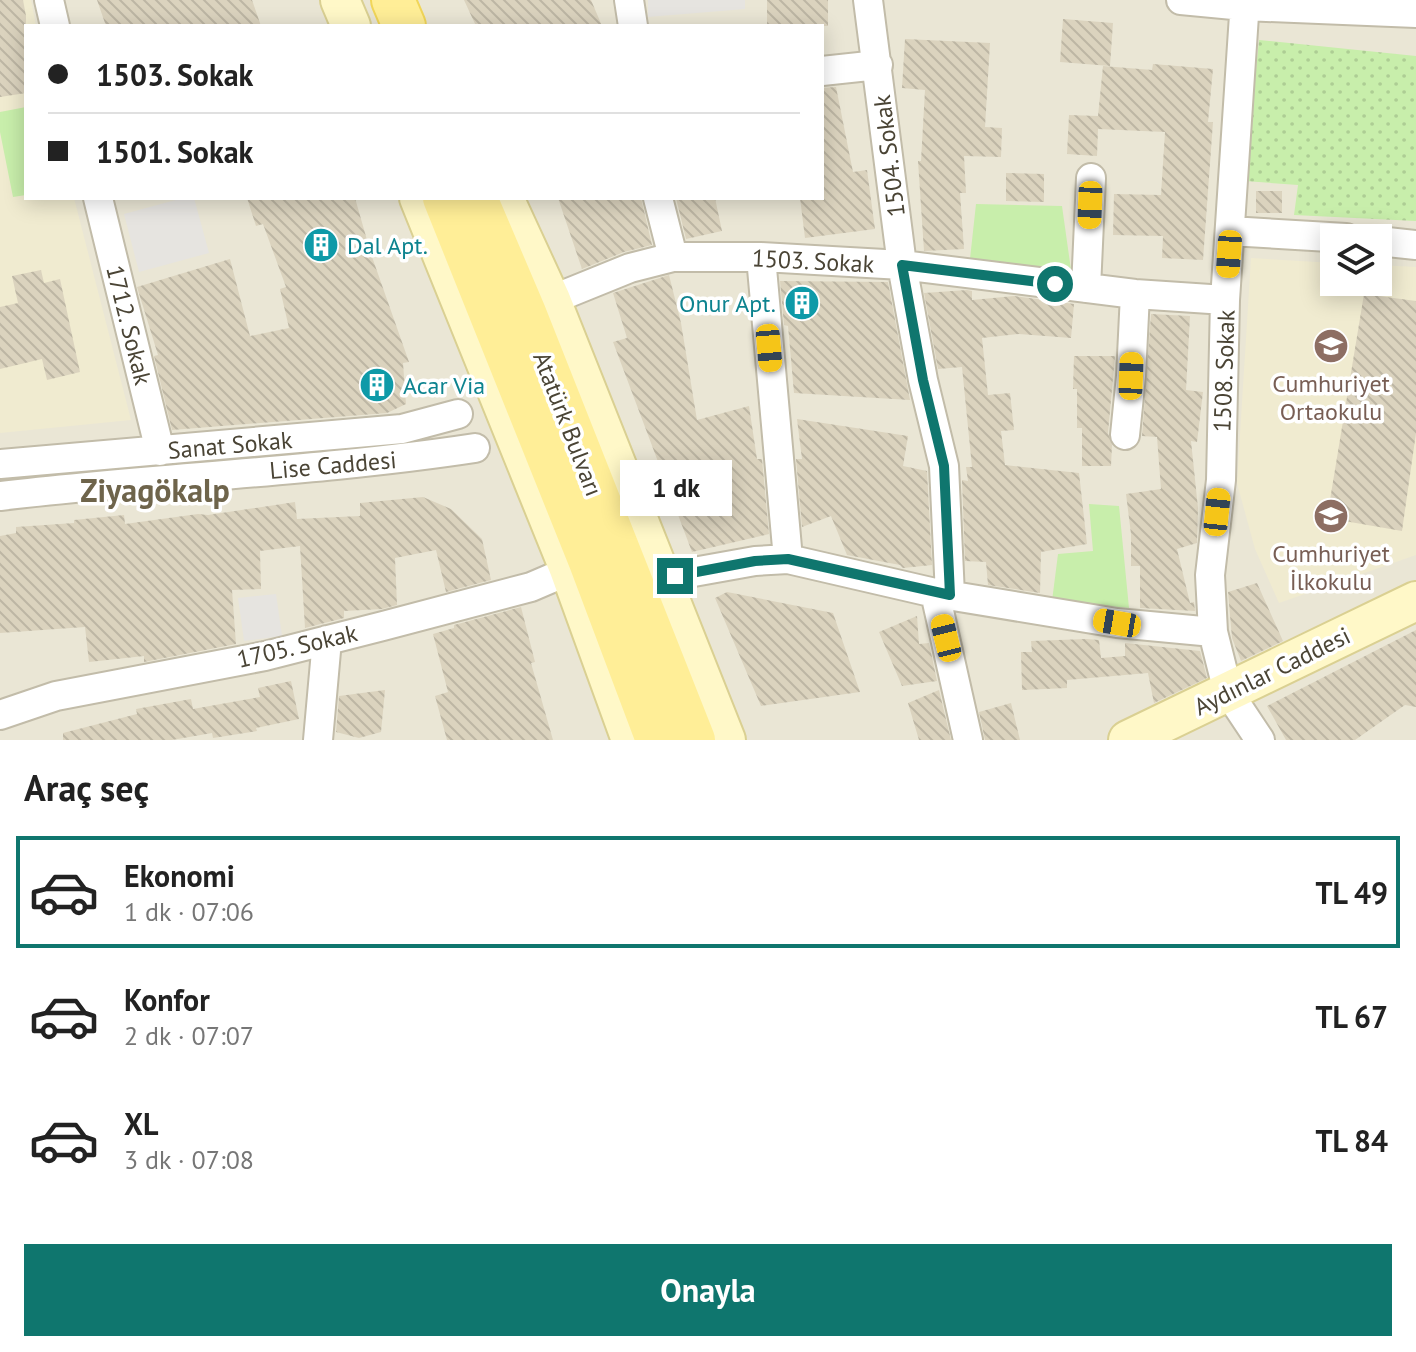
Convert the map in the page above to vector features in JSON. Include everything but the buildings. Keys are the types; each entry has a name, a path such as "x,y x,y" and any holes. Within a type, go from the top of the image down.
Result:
{"main road":[{"path":"362,0 372,24"},
{"path":"393,0 403,24"},
{"name":"Atatürk Bulvarı","path":"445,200 580,566 657,740"},
{"name":"Atatürk Bulvarı","path":"477,200 525,313 694,740"}],"street":[{"path":"49,0 55,24"},
{"path":"340,0 350,24"},
{"path":"413,0 424,24"},
{"path":"629,0 633,24"},
{"name":"1504. Sokak","path":"868,0 902,265 923,380 944,466 943,594 968,740"},
{"path":"1181,0 1416,13"},
{"name":"1508. Sokak","path":"1245,3 1225,300 1221,480 1210,575 1213,632 1228,692 1260,740"},
{"path":"824,71 878,65"},
{"path":"1086,288 1091,178"},
{"name":"1712. Sokak","path":"98,200 160,451"},
{"path":"420,200 580,566 631,740"},
{"path":"505,200 551,300 726,740"},
{"path":"659,200 673,257"},
{"path":"1230,231 1320,236"},
{"path":"1392,242 1416,245"},
{"name":"1503. Sokak","path":"551,300 630,268 673,257 761,257 902,265 1135,294 1225,300"},
{"path":"761,257 788,559"},
{"path":"1125,435 1135,294"},
{"name":"Sanat Sokak","path":"0,464 402,429 458,414"},
{"name":"Lise Caddesi","path":"0,496 385,461 475,448"},
{"path":"660,578 755,561 788,559 943,594 1117,623 1213,632"},
{"name":"1705. Sokak","path":"0,715 56,696 265,656 531,587 580,566"},
{"name":"Aydınlar Caddesi","path":"1128,740 1416,601"},
{"path":"318,740 327,640"}],"shaded area":[{"path":"0,0 1416,0 1416,740 0,740"},
{"path":"0,0 31,0 36,24 24,24 24,200 75,200 131,420 0,433"},
{"path":"648,0 745,0 745,9 648,17"},
{"path":"176,200 195,200 209,253 139,272 124,214"},
{"name":"Cumhuriyet İlkokulu","path":"1251,258 1320,262 1320,296 1392,296 1392,266 1416,267 1416,555 1279,603 1255,549 1237,483"},
{"path":"276,594 282,636 244,641 238,598"}],"green space":[{"path":"1259,40 1416,56 1416,221 1294,215 1298,185 1245,181"},
{"path":"24,107 24,195 13,197 0,132 0,112"},
{"path":"976,204 1062,206 1072,277 970,259"},
{"path":"1089,504 1119,506 1129,608 1052,601 1058,554 1093,551"}],"place":[{"name":"Dal Apt.","path":"321,245"},
{"name":"Onur Apt.","path":"802,303"},
{"name":"Cumhuriyet Ortaokulu","path":"1331,346"},
{"name":"Acar Via","path":"377,385"},
{"name":"Cumhuriyet İlkokulu","path":"1331,516"}],"district":[{"name":"Ziyagökalp","path":"155,490"}],"route":[{"path":"675,576 755,561 788,559 950,595 944,466 923,380 902,265 1055,284"}]}
